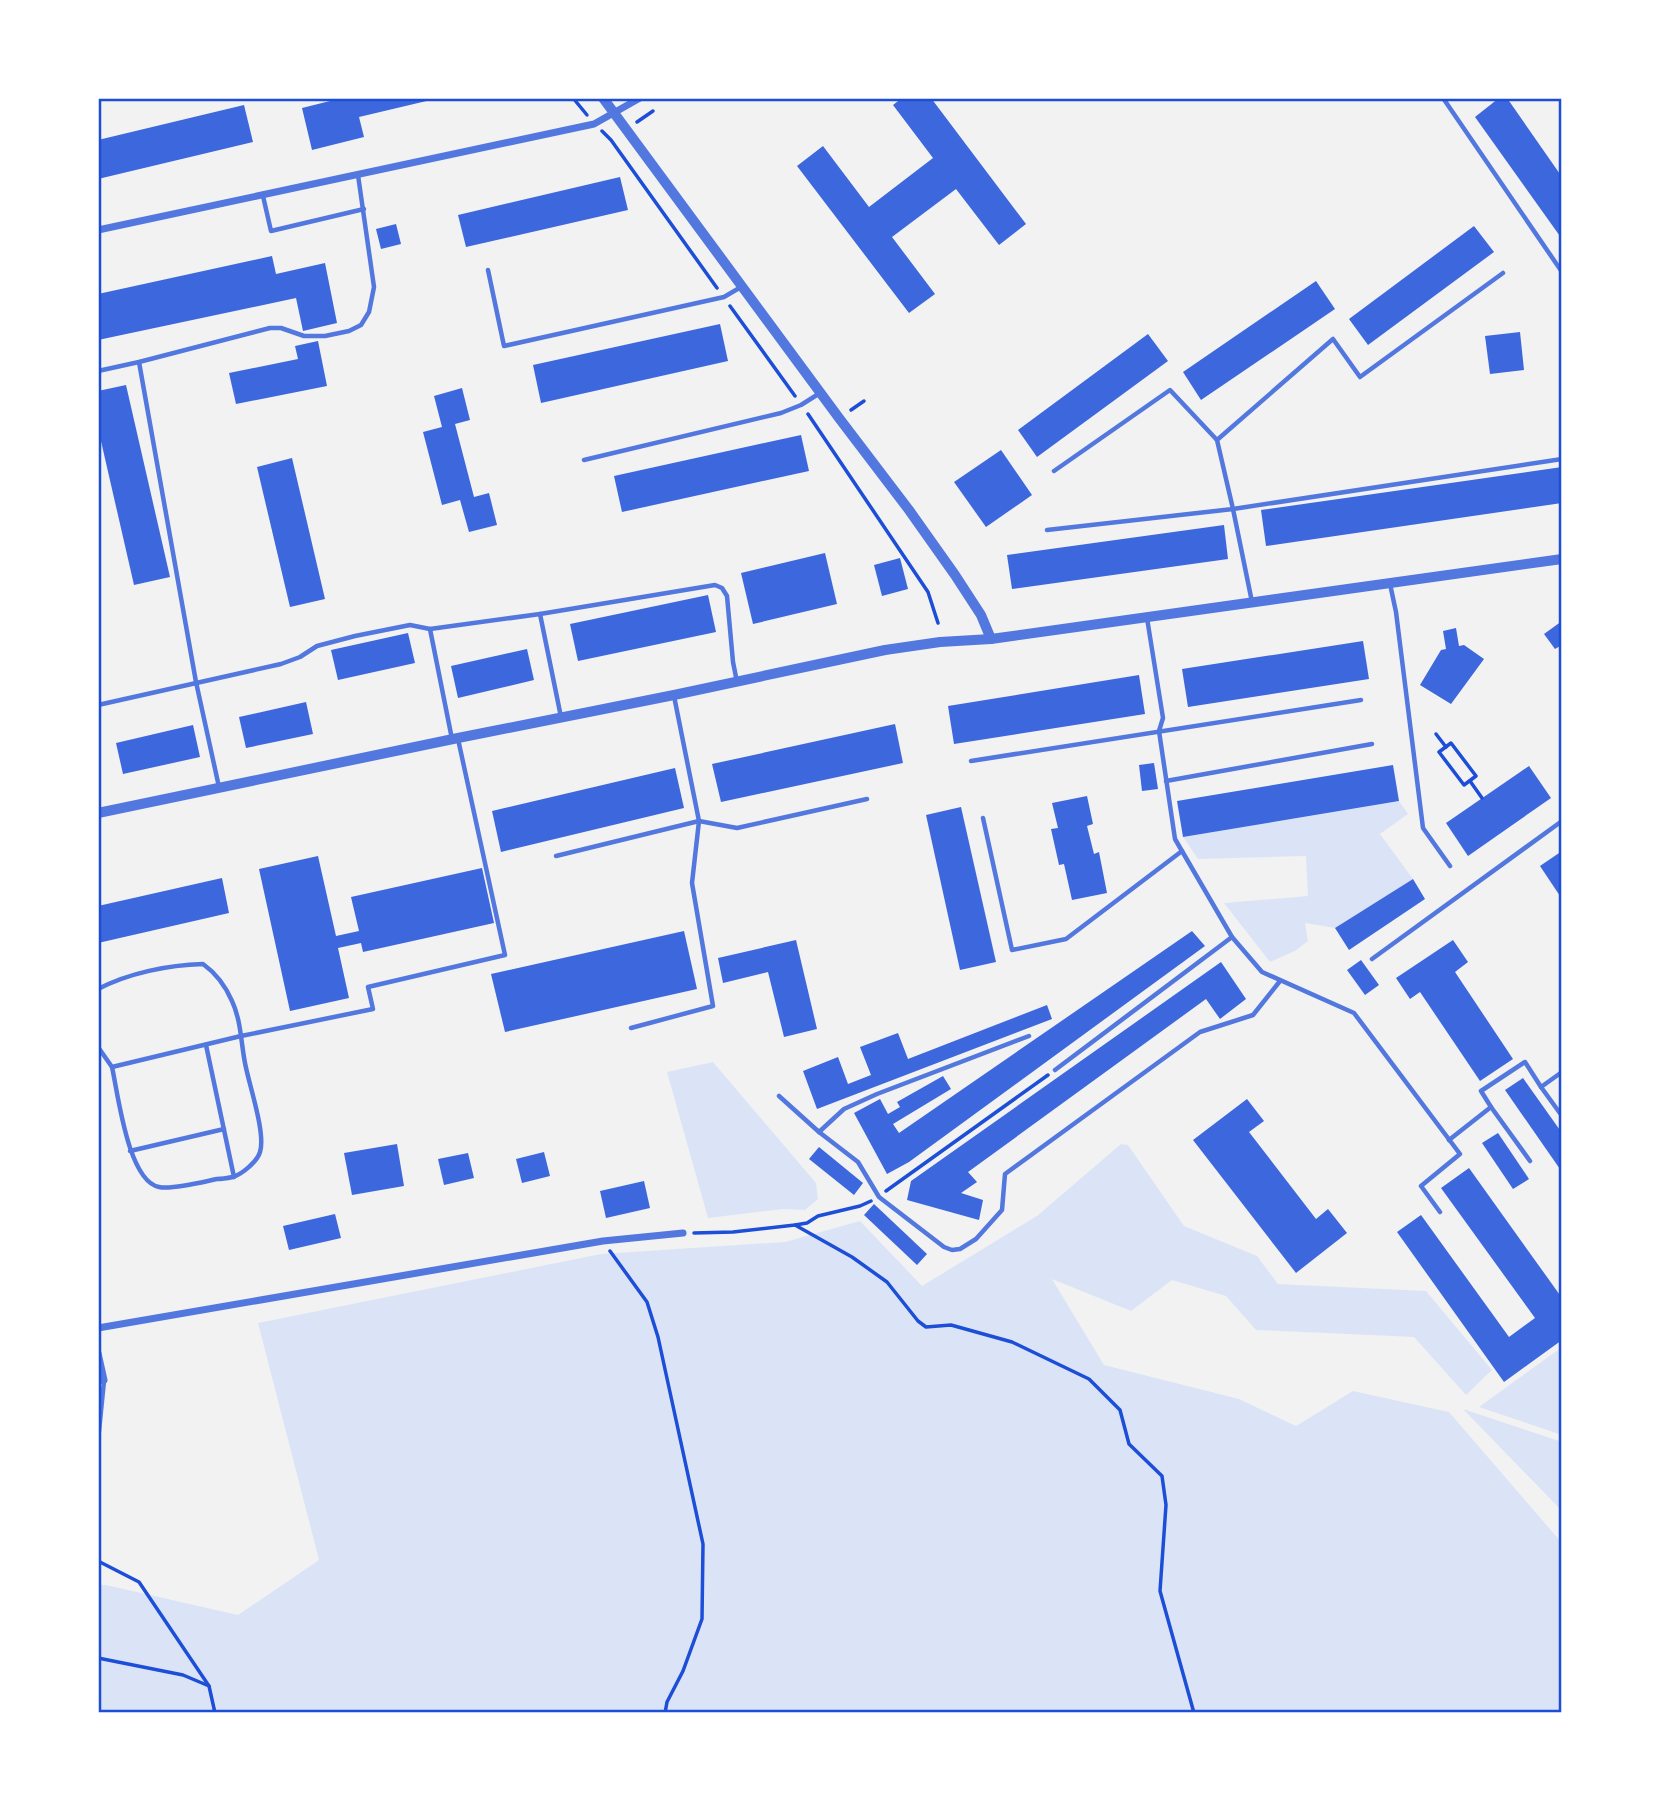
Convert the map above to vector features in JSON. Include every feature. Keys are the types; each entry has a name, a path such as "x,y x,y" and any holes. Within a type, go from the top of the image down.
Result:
{"street":[{"path":"603,98 909,510 981,615 991,639"},
{"path":"98,230 594,124 640,98"},
{"path":"98,813 886,650 940,642 991,639 1562,559"},
{"path":"98,1328 603,1241 684,1233"},
{"path":"98,1353 101,1381"}],"lane":[{"path":"1443,98 1562,272"},
{"path":"98,371 270,328 281,328 303,336 349,331 361,325 369,312 374,287 358,175"},
{"path":"263,195 271,231 364,209"},
{"path":"488,270 504,346 723,297 742,286"},
{"path":"1216,440 1333,339 1360,377 1503,273"},
{"path":"139,362 196,682 220,788"},
{"path":"1054,471 1170,390 1216,440 1252,603"},
{"path":"584,460 781,413 821,393"},
{"path":"1047,530 1233,509 1562,458"},
{"path":"1390,583 1423,828 1450,866"},
{"path":"98,705 281,664 300,657 317,646 410,625 430,629 715,585 722,588 727,596 737,682"},
{"path":"540,614 561,718"},
{"path":"1147,617 1163,718 1159,731 1175,839 1232,937 1262,972 1354,1013 1460,1154 1422,1186 1440,1212"},
{"path":"112,1067 373,1009 368,987 506,955 430,629"},
{"path":"631,1028 713,1006 692,883 699,821 674,695"},
{"path":"971,761 1361,700"},
{"path":"1166,781 1372,744"},
{"path":"556,856 699,821 737,828 867,799"},
{"path":"983,818 1012,950 1066,939 1182,851"},
{"path":"1372,959 1562,821"},
{"path":"1055,1070 1232,937"},
{"path":"98,989 117,980 170,967 203,964 216,974 234,1004 261,1130 260,1153 251,1165 234,1177 181,1186 159,1187 148,1181 138,1168 130,1150 112,1067 98,1047"},
{"path":"779,1096 858,1162 878,1197 944,1247 960,1249 976,1239 1002,1210 1005,1174 1200,1032 1253,1015 1280,981"},
{"path":"819,1132 844,1108 1029,1036"},
{"path":"206,1045 234,1177"},
{"path":"1530,1161 1481,1091 1525,1062 1562,1116"},
{"path":"1541,1087 1562,1072"},
{"path":"1449,1140 1491,1107"},
{"path":"130,1150 224,1129"},
{"path":"98,1441 101,1381"}],"path":[{"path":"573,98 611,140 801,405 928,592 938,623"},
{"path":"1436,734 1446,747"},
{"path":"1451,743 1476,776 1464,785 1439,752 1446,747 1451,743"},
{"path":"1470,781 1482,798"},
{"path":"684,1233 795,1226 818,1216 860,1206 878,1197 1055,1070"},
{"path":"795,1226 852,1257 887,1282 918,1321 926,1327 951,1325 1012,1342 1089,1379 1121,1410 1129,1444 1162,1476 1166,1504 1160,1591 1194,1713"},
{"path":"603,1241 647,1302 658,1337 703,1544 702,1619 683,1671 667,1702 665,1713"},
{"path":"98,1561 139,1582 209,1686 215,1713"},
{"path":"98,1658 183,1675 209,1686"}],"shaded area":[{"path":"1399,801 1408,814 1380,834 1413,879 1335,928 1305,923 1308,941 1295,951 1270,962 1224,903 1308,896 1306,856 1198,859 1183,837"},
{"path":"713,1062 816,1183 818,1199 805,1210 783,1209 708,1218 667,1072"},
{"path":"1121,1144 1128,1145 1184,1226 1257,1256 1278,1284 1426,1291 1492,1370 1466,1395 1414,1337 1256,1330 1226,1296 1172,1280 1131,1311 1052,1279 1104,1365 1239,1399 1296,1426 1353,1391 1449,1412 1562,1543 1562,1713 98,1713 98,1585 238,1615 319,1560 258,1323 601,1254 785,1242 860,1221 922,1286 1037,1216"},
{"path":"1562,1347 1562,1435 1479,1407"},
{"path":"1463,1409 1562,1442 1562,1511"}],"building":[{"path":"342,98 435,99 359,117 364,137 312,150 302,108"},
{"path":"902,98 931,98 1026,224 999,245 956,189 892,237 935,294 909,313 797,166 823,146 869,207 933,158 893,105"},
{"path":"1499,98 1507,98 1562,177 1562,239 1475,117"},
{"path":"244,105 253,142 98,179 98,140"},
{"path":"620,177 628,210 466,247 458,215"},
{"path":"396,224 401,244 381,249 376,229"},
{"path":"1474,226 1494,252 1368,345 1349,319"},
{"path":"272,256 276,274 325,263 337,323 303,331 296,298 98,340 98,294"},
{"path":"1316,281 1335,309 1201,400 1183,372"},
{"path":"720,324 728,361 541,403 533,365"},
{"path":"1520,332 1524,370 1490,374 1485,336"},
{"path":"1148,334 1168,361 1037,457 1018,430"},
{"path":"318,341 327,386 236,404 229,373 298,359 295,346"},
{"path":"126,385 170,577 134,585 98,428 98,391"},
{"path":"462,388 470,420 455,424 474,497 489,493 497,525 469,532 460,500 442,505 423,432 442,427 434,396"},
{"path":"801,435 809,471 622,512 614,476"},
{"path":"1001,450 1032,495 986,527 954,482"},
{"path":"292,458 325,599 290,607 257,467"},
{"path":"1562,467 1562,503 1266,546 1261,510"},
{"path":"1224,525 1228,559 1012,589 1007,555"},
{"path":"825,553 837,604 753,624 741,573"},
{"path":"900,558 908,589 882,596 874,565"},
{"path":"708,595 716,632 578,661 570,624"},
{"path":"1562,621 1562,645 1555,649 1544,634"},
{"path":"1456,628 1459,646 1464,645 1484,659 1451,704 1420,685 1441,650 1446,649 1443,631"},
{"path":"408,633 415,663 338,680 331,650"},
{"path":"1363,641 1369,679 1188,707 1182,669"},
{"path":"527,649 534,680 458,698 451,666"},
{"path":"1139,675 1145,714 954,744 948,706"},
{"path":"306,702 313,734 246,748 239,717"},
{"path":"895,724 903,763 721,802 712,764"},
{"path":"193,725 200,757 123,774 116,743"},
{"path":"1154,763 1158,789 1142,791 1139,765"},
{"path":"1393,765 1399,801 1183,837 1177,801"},
{"path":"1529,766 1551,798 1468,856 1446,823"},
{"path":"675,768 684,808 501,852 492,811"},
{"path":"1087,796 1093,824 1087,826 1094,854 1099,852 1107,893 1072,900 1064,864 1059,865 1051,829 1058,828 1052,803"},
{"path":"961,807 996,962 960,970 926,815"},
{"path":"1562,851 1562,899 1540,866"},
{"path":"318,856 336,936 359,931 351,897 482,868 494,923 363,952 361,943 338,948 349,998 290,1011 259,869"},
{"path":"222,878 229,913 98,943 98,906"},
{"path":"1413,879 1425,899 1349,950 1335,928"},
{"path":"684,931 697,989 505,1032 491,974"},
{"path":"1192,931 1205,946 909,1162 887,1174 854,1113 880,1099 888,1114 900,1107 897,1102 943,1076 951,1089 893,1124 899,1133"},
{"path":"796,940 817,1029 784,1037 768,972 723,983 718,958"},
{"path":"1453,940 1468,962 1455,972 1513,1059 1480,1081 1420,992 1410,999 1396,978"},
{"path":"1361,960 1379,985 1365,995 1347,970"},
{"path":"1221,962 1246,999 1220,1019 1206,999 968,1172 977,1182 961,1193 983,1200 979,1220 907,1200 911,1181"},
{"path":"1047,1005 1052,1019 817,1109 803,1071 838,1057 848,1084 871,1075 860,1047 898,1033 908,1059"},
{"path":"1523,1078 1562,1133 1562,1172 1505,1090"},
{"path":"1247,1099 1264,1121 1249,1132 1316,1219 1328,1209 1347,1233 1296,1273 1193,1140"},
{"path":"1498,1133 1529,1179 1513,1189 1482,1143"},
{"path":"397,1144 404,1186 352,1195 344,1153"},
{"path":"819,1147 863,1183 854,1195 809,1159"},
{"path":"544,1152 550,1176 522,1183 516,1159"},
{"path":"468,1153 474,1178 444,1185 438,1159"},
{"path":"1469,1168 1562,1298 1562,1340 1504,1382 1397,1232 1421,1215 1509,1337 1535,1318 1441,1188"},
{"path":"644,1181 650,1208 606,1218 600,1191"},
{"path":"874,1204 927,1254 917,1265 864,1215"},
{"path":"335,1214 341,1238 289,1250 283,1226"}]}
